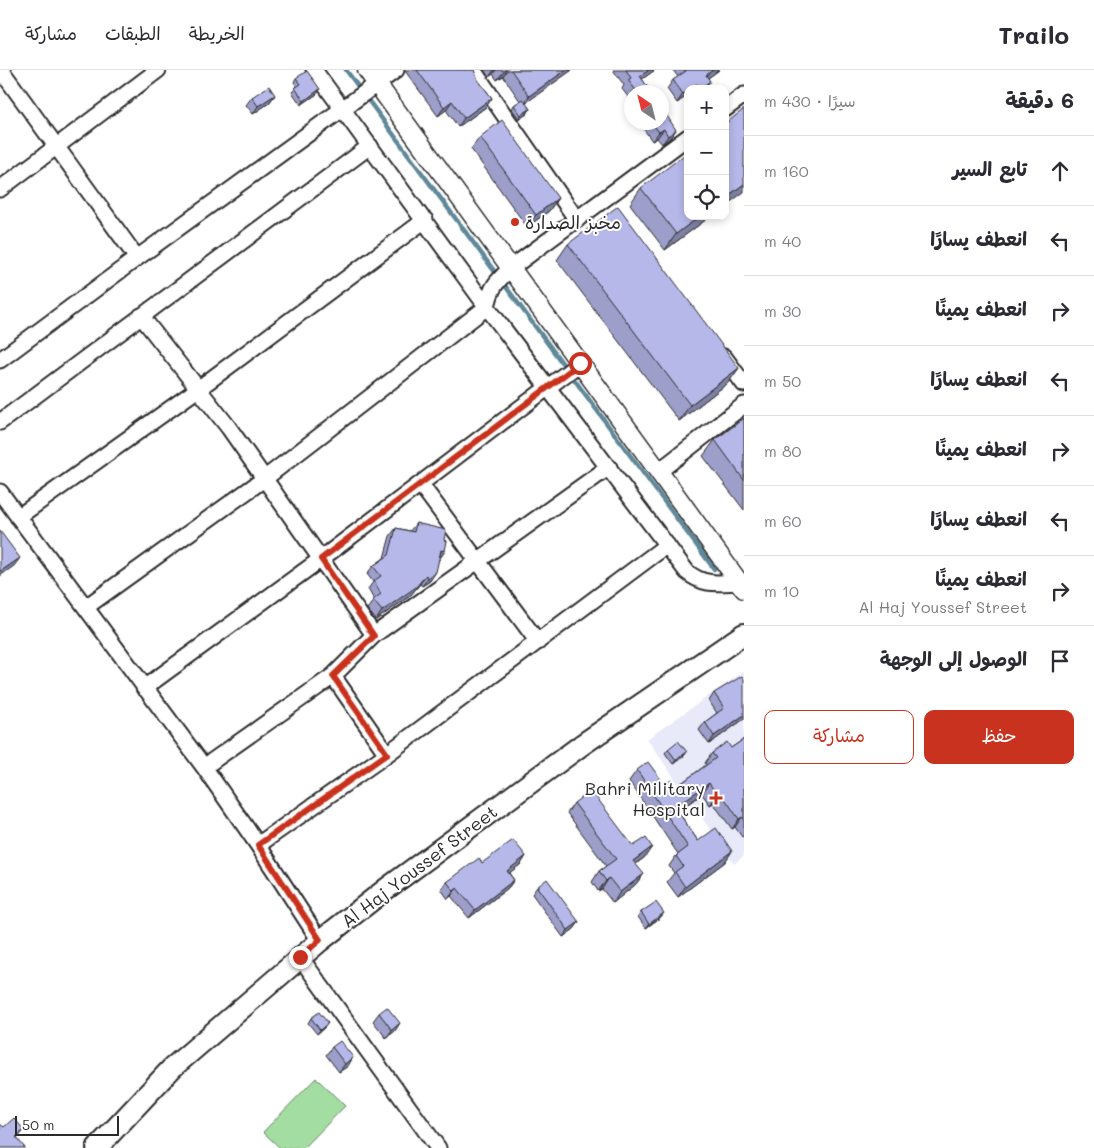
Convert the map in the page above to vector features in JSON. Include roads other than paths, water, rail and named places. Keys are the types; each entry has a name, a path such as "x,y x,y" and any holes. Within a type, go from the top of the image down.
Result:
{"main road":[{"name":"Al Haj Youssef Street","path":"97,1148 172,1068 320,940 583,744 744,634"}],"street":[{"path":"0,189 158,70"},
{"path":"314,70 426,220 487,307 549,386 688,572 697,580 712,584 741,586"},
{"path":"366,70 504,275 572,369 658,472 741,586"},
{"path":"0,360 396,70"},
{"path":"473,70 577,220"},
{"path":"5,74 137,258"},
{"path":"729,106 744,96"},
{"path":"86,607 264,479 487,307 490,291 504,275 684,140"},
{"path":"0,422 370,146"},
{"path":"606,198 617,213"},
{"path":"18,517 198,389 426,220"},
{"path":"141,316 229,428 374,636"},
{"path":"716,345 744,384"},
{"path":"144,688 421,485 572,369"},
{"path":"658,472 744,406"},
{"path":"204,767 333,676 374,636 609,467"},
{"path":"421,485 538,642"},
{"path":"0,492 204,767 320,940"},
{"path":"258,845 387,754 667,545"},
{"path":"333,676 387,754"},
{"path":"300,957 438,1148"}],"waterway":[{"path":"346,70 714,569"}],"place":[{"name":"مخبز الصدارة","path":"515,222"},
{"name":"Bahri Military Hospital","path":"716,798"}]}
